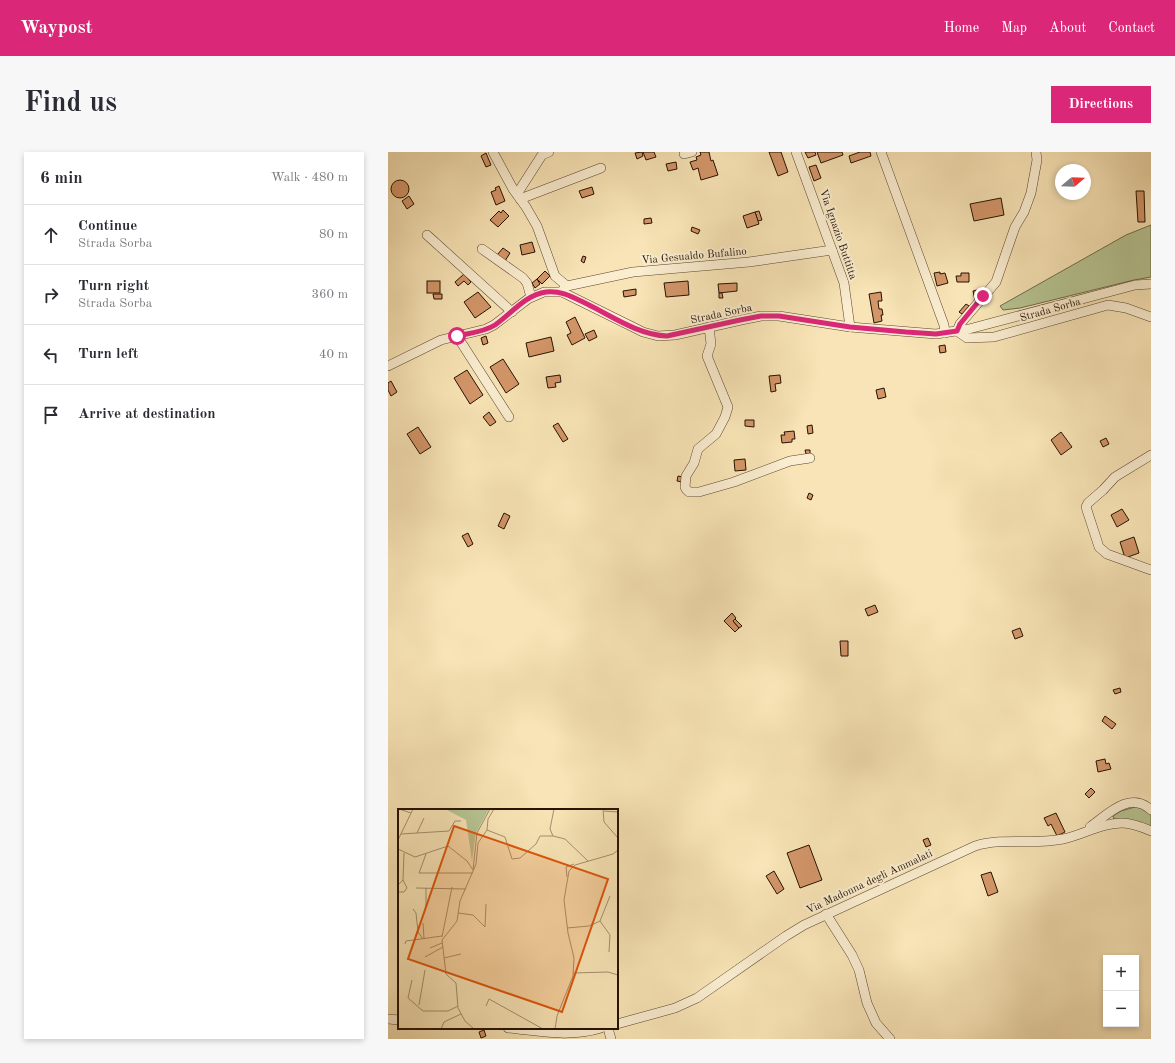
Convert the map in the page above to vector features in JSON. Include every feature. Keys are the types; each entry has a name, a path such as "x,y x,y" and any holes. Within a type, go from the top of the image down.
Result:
{"street":[{"path":"493,152 537,226 555,276 565,289"},
{"path":"518,196 542,155 549,152"},
{"name":"Via Ignazio Buttitta","path":"796,152 844,283 850,327"},
{"path":"881,152 944,325 945,333"},
{"path":"957,331 960,324 996,282 1015,227 1024,212 1030,193 1037,160 1036,152"},
{"path":"518,196 601,168"},
{"path":"427,235 512,312"},
{"path":"482,249 523,278 527,283 531,297"},
{"name":"Via Gesualdo Bufalino","path":"565,289 632,272 750,262 832,250"},
{"path":"957,331 1135,285 1151,284"},
{"name":"Strada Sorba","path":"388,366 432,344 486,329 494,325 531,297 544,292 565,289 643,332 652,335 667,336 675,336 761,316 779,316 850,327 936,334 957,331 967,338 994,337 1108,305 1126,308 1151,317"},
{"path":"709,327 711,344 708,356 728,407 726,417 716,434 698,449 694,463 686,476 686,489 689,492 699,492 734,482 790,461 810,458"},
{"path":"457,336 509,417"},
{"path":"1151,455 1115,477 1088,503 1086,507 1099,547 1102,550 1107,554 1151,570"},
{"path":"1079,834 1112,810 1122,805 1132,802 1139,803 1147,806 1151,810"},
{"name":"Via Madonna degli Ammalati","path":"618,1024 686,1004 697,998 786,936 826,914 975,846 990,842 1053,841 1064,839 1099,827 1123,823 1151,831"},
{"path":"826,914 852,955 859,970 867,1003 876,1023 890,1039"},
{"path":"388,1019 398,1020"},
{"path":"519,1029 572,1034 597,1029"},
{"path":"608,1029 611,1039"}],"green space":[{"path":"1151,225 1151,277 1020,308 1003,310 1000,306 1126,235"},
{"path":"1135,807 1142,808 1151,815 1151,826 1114,819 1113,816 1121,811"}],"building":[{"path":"642,152 643,156 637,159 635,153"},
{"path":"643,152 654,152 656,157 646,160"},
{"path":"700,152 709,152 711,161 713,160 718,175 701,180 698,168 693,170 690,162 697,160 696,157 701,155"},
{"path":"769,152 781,152 788,172 778,176"},
{"path":"805,152 815,152 816,155 808,158"},
{"path":"817,152 842,152 843,155 821,163"},
{"path":"860,152 870,152 871,156 851,163 849,156"},
{"path":"486,153 491,165 486,167 481,156"},
{"path":"676,162 677,169 668,171 666,164"},
{"path":"816,165 821,178 814,181 809,167"},
{"path":"400,180 406,183 409,189 406,195 400,198 394,195 391,189 394,183"},
{"path":"499,186 505,201 496,205 491,192 496,190 495,188"},
{"path":"592,187 594,194 582,198 579,191"},
{"path":"1136,191 1144,191 1145,222 1138,222"},
{"path":"409,196 414,204 407,209 402,201"},
{"path":"1001,198 1004,215 974,221 970,204"},
{"path":"503,210 509,216 498,227 490,220 499,211 501,213"},
{"path":"759,211 762,220 758,221 755,212"},
{"path":"755,212 759,224 747,228 743,216"},
{"path":"651,218 652,223 644,224 644,219"},
{"path":"692,227 700,230 698,234 691,231"},
{"path":"532,242 535,252 522,255 520,245"},
{"path":"503,248 510,253 505,261 497,255"},
{"path":"583,256 586,257 584,263 581,261"},
{"path":"545,271 550,276 542,284 537,279"},
{"path":"940,272 940,274 945,273 948,283 937,286 934,273"},
{"path":"961,273 969,273 969,282 957,282 956,276 961,276"},
{"path":"464,274 471,282 468,285 464,281 458,286 455,282"},
{"path":"537,279 540,284 535,288 532,283"},
{"path":"427,281 440,281 440,293 427,293"},
{"path":"688,281 689,295 666,297 664,283"},
{"path":"737,283 737,291 719,293 718,284"},
{"path":"636,289 636,295 624,297 623,291"},
{"path":"977,290 979,296 975,300 973,291"},
{"path":"478,292 491,307 475,318 464,302"},
{"path":"881,292 882,301 878,301 879,309 882,309 882,321 874,323 869,294"},
{"path":"719,293 722,293 723,298 719,298"},
{"path":"433,294 442,294 442,299 434,299"},
{"path":"966,304 969,306 962,314 959,312"},
{"path":"575,317 585,338 572,345 567,335 571,333 566,322"},
{"path":"594,330 597,337 589,341 585,334"},
{"path":"486,336 488,343 483,345 481,338"},
{"path":"551,337 554,351 529,357 526,343"},
{"path":"945,345 946,352 940,353 939,346"},
{"path":"503,359 519,384 506,393 490,367"},
{"path":"467,370 483,395 470,404 454,378"},
{"path":"560,375 561,382 555,383 556,387 548,388 546,377"},
{"path":"780,375 781,383 775,384 776,391 771,392 769,376"},
{"path":"391,381 397,392 391,396 388,390 388,383"},
{"path":"884,388 886,397 878,399 876,390"},
{"path":"489,412 496,422 490,426 483,417"},
{"path":"745,420 754,420 754,427 745,426"},
{"path":"558,423 568,439 563,442 553,426"},
{"path":"812,425 813,433 808,434 807,426"},
{"path":"418,427 431,447 420,454 407,434"},
{"path":"794,431 795,439 792,439 792,442 782,443 781,435 785,435 784,432"},
{"path":"1061,432 1072,447 1061,455 1051,440"},
{"path":"1106,438 1109,444 1103,447 1100,441"},
{"path":"805,450 810,450 810,454 806,454"},
{"path":"745,459 746,470 735,471 734,460"},
{"path":"678,476 683,477 682,482 677,481"},
{"path":"809,493 813,495 811,500 807,498"},
{"path":"1122,509 1129,520 1117,527 1111,515"},
{"path":"504,513 510,516 504,529 498,526"},
{"path":"468,533 473,544 468,547 462,536"},
{"path":"1134,537 1139,553 1125,558 1120,542"},
{"path":"875,605 878,612 868,616 865,609"},
{"path":"732,613 736,618 733,621 739,628 735,632 724,621"},
{"path":"735,619 742,626 739,628 733,621"},
{"path":"1020,628 1023,636 1015,639 1012,631"},
{"path":"840,641 848,641 848,656 841,656"},
{"path":"1120,688 1121,692 1115,694 1113,690"},
{"path":"1105,716 1116,724 1112,729 1102,721"},
{"path":"1105,759 1106,764 1109,763 1111,769 1098,772 1096,761"},
{"path":"1091,788 1095,792 1089,798 1085,794"},
{"path":"1056,813 1065,832 1057,836 1051,824 1048,826 1044,818"},
{"path":"928,838 931,845 926,847 923,840"},
{"path":"809,845 822,880 800,888 787,853"},
{"path":"774,871 784,889 777,894 766,876"},
{"path":"991,872 998,892 988,896 981,875"},
{"path":"484,1030 486,1036 481,1038 479,1032"}],"route":[{"path":"457,336 477,332 494,325 531,297 544,292 562,292 570,295 643,332 658,336 675,336 761,316 799,318 850,327 936,334 957,331 960,324 983,296"}]}
